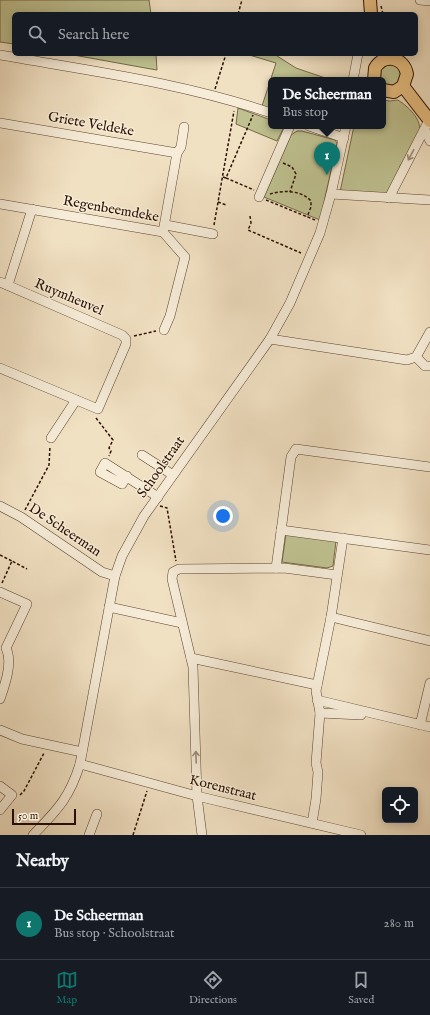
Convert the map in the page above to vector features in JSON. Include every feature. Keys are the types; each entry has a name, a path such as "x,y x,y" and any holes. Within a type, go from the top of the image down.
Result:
{"main road":[{"path":"370,0 371,12"},
{"path":"372,77 374,71 382,57 400,61 405,68 407,79 393,89 427,121"}],"street":[{"path":"420,0 430,1"},
{"path":"0,55 161,84 213,95 268,112"},
{"path":"354,77 358,56"},
{"path":"427,121 430,140"},
{"path":"389,198 427,121"},
{"name":"Griete Veldeke","path":"0,123 177,153"},
{"path":"164,228 177,153 181,147 184,127"},
{"path":"260,195 289,129"},
{"path":"318,129 344,138"},
{"name":"Schoolstraat","path":"33,835 61,806 69,793 80,764 115,576 125,550 155,501 270,339 300,284 331,194 346,129"},
{"path":"331,194 430,200"},
{"name":"Regenbeemdeke","path":"0,204 213,234"},
{"path":"4,284 32,209"},
{"name":"Regenbeemdeke","path":"164,228 185,257 170,316 164,330"},
{"name":"Ruymheuvel","path":"4,284 122,334 126,339"},
{"path":"270,339 407,360 416,357 430,332"},
{"path":"0,368 98,409 126,344 126,339"},
{"path":"416,357 425,366 430,366"},
{"path":"51,438 76,400"},
{"path":"276,568 291,457 296,449 430,467"},
{"path":"142,455 173,475"},
{"path":"105,463 127,476 155,501"},
{"name":"De Scheerman","path":"0,506 21,517 102,572 115,576"},
{"path":"281,530 430,550"},
{"path":"312,823 318,772 316,763 320,713 317,700 317,685 331,617 343,538"},
{"path":"202,835 197,796 191,658 172,579 176,570 276,568 337,575"},
{"path":"0,592 27,604 6,648 9,654 4,687 0,699"},
{"path":"109,608 182,624"},
{"path":"331,617 430,641"},
{"path":"191,658 317,685"},
{"path":"420,725 430,683"},
{"path":"317,700 430,727"},
{"path":"320,713 380,715"},
{"path":"0,730 22,738 82,752"},
{"name":"Korenstraat","path":"80,764 197,796 361,835"},
{"path":"0,786 12,795 0,810"},
{"path":"89,835 98,814"}],"path":[{"path":"239,12 242,0"},
{"path":"213,95 225,56"},
{"path":"213,234 236,101"},
{"path":"226,178 256,108"},
{"path":"275,160 295,170 296,177 290,192"},
{"path":"223,177 322,223"},
{"path":"260,195 275,192 290,192 299,193 306,196 311,201 311,207 307,217"},
{"path":"218,202 226,205"},
{"path":"250,216 251,223 248,230 310,256"},
{"path":"126,339 156,331 157,327 164,330"},
{"path":"98,409 95,416 113,440 110,448 111,452 105,463"},
{"path":"21,517 50,465 51,438"},
{"path":"155,501 167,508 176,570"},
{"path":"0,555 27,569"},
{"path":"0,586 12,561"},
{"path":"12,795 19,796 24,791 48,744"},
{"path":"133,835 142,812 149,783"}],"green space":[{"path":"0,0 149,0 151,12 12,12 12,44 0,42"},
{"path":"79,56 156,56 157,70"},
{"path":"253,56 277,56 296,68 322,77 271,77 276,63"},
{"path":"388,64 398,67 401,74 399,82 393,86 386,85 386,77 380,77 379,71"},
{"path":"268,88 268,108 262,106"},
{"path":"386,100 398,100 411,111 418,120 420,131 419,137 400,166 398,176 385,195 340,192 353,129 386,129"},
{"path":"238,108 268,119 268,129 283,129 277,141 236,124"},
{"path":"297,131 335,140 337,143 320,220 264,197 291,135"},
{"path":"286,534 336,541 333,566 327,568 282,562"}],"place":[{"name":"De Scheerman","path":"327,175"}]}
